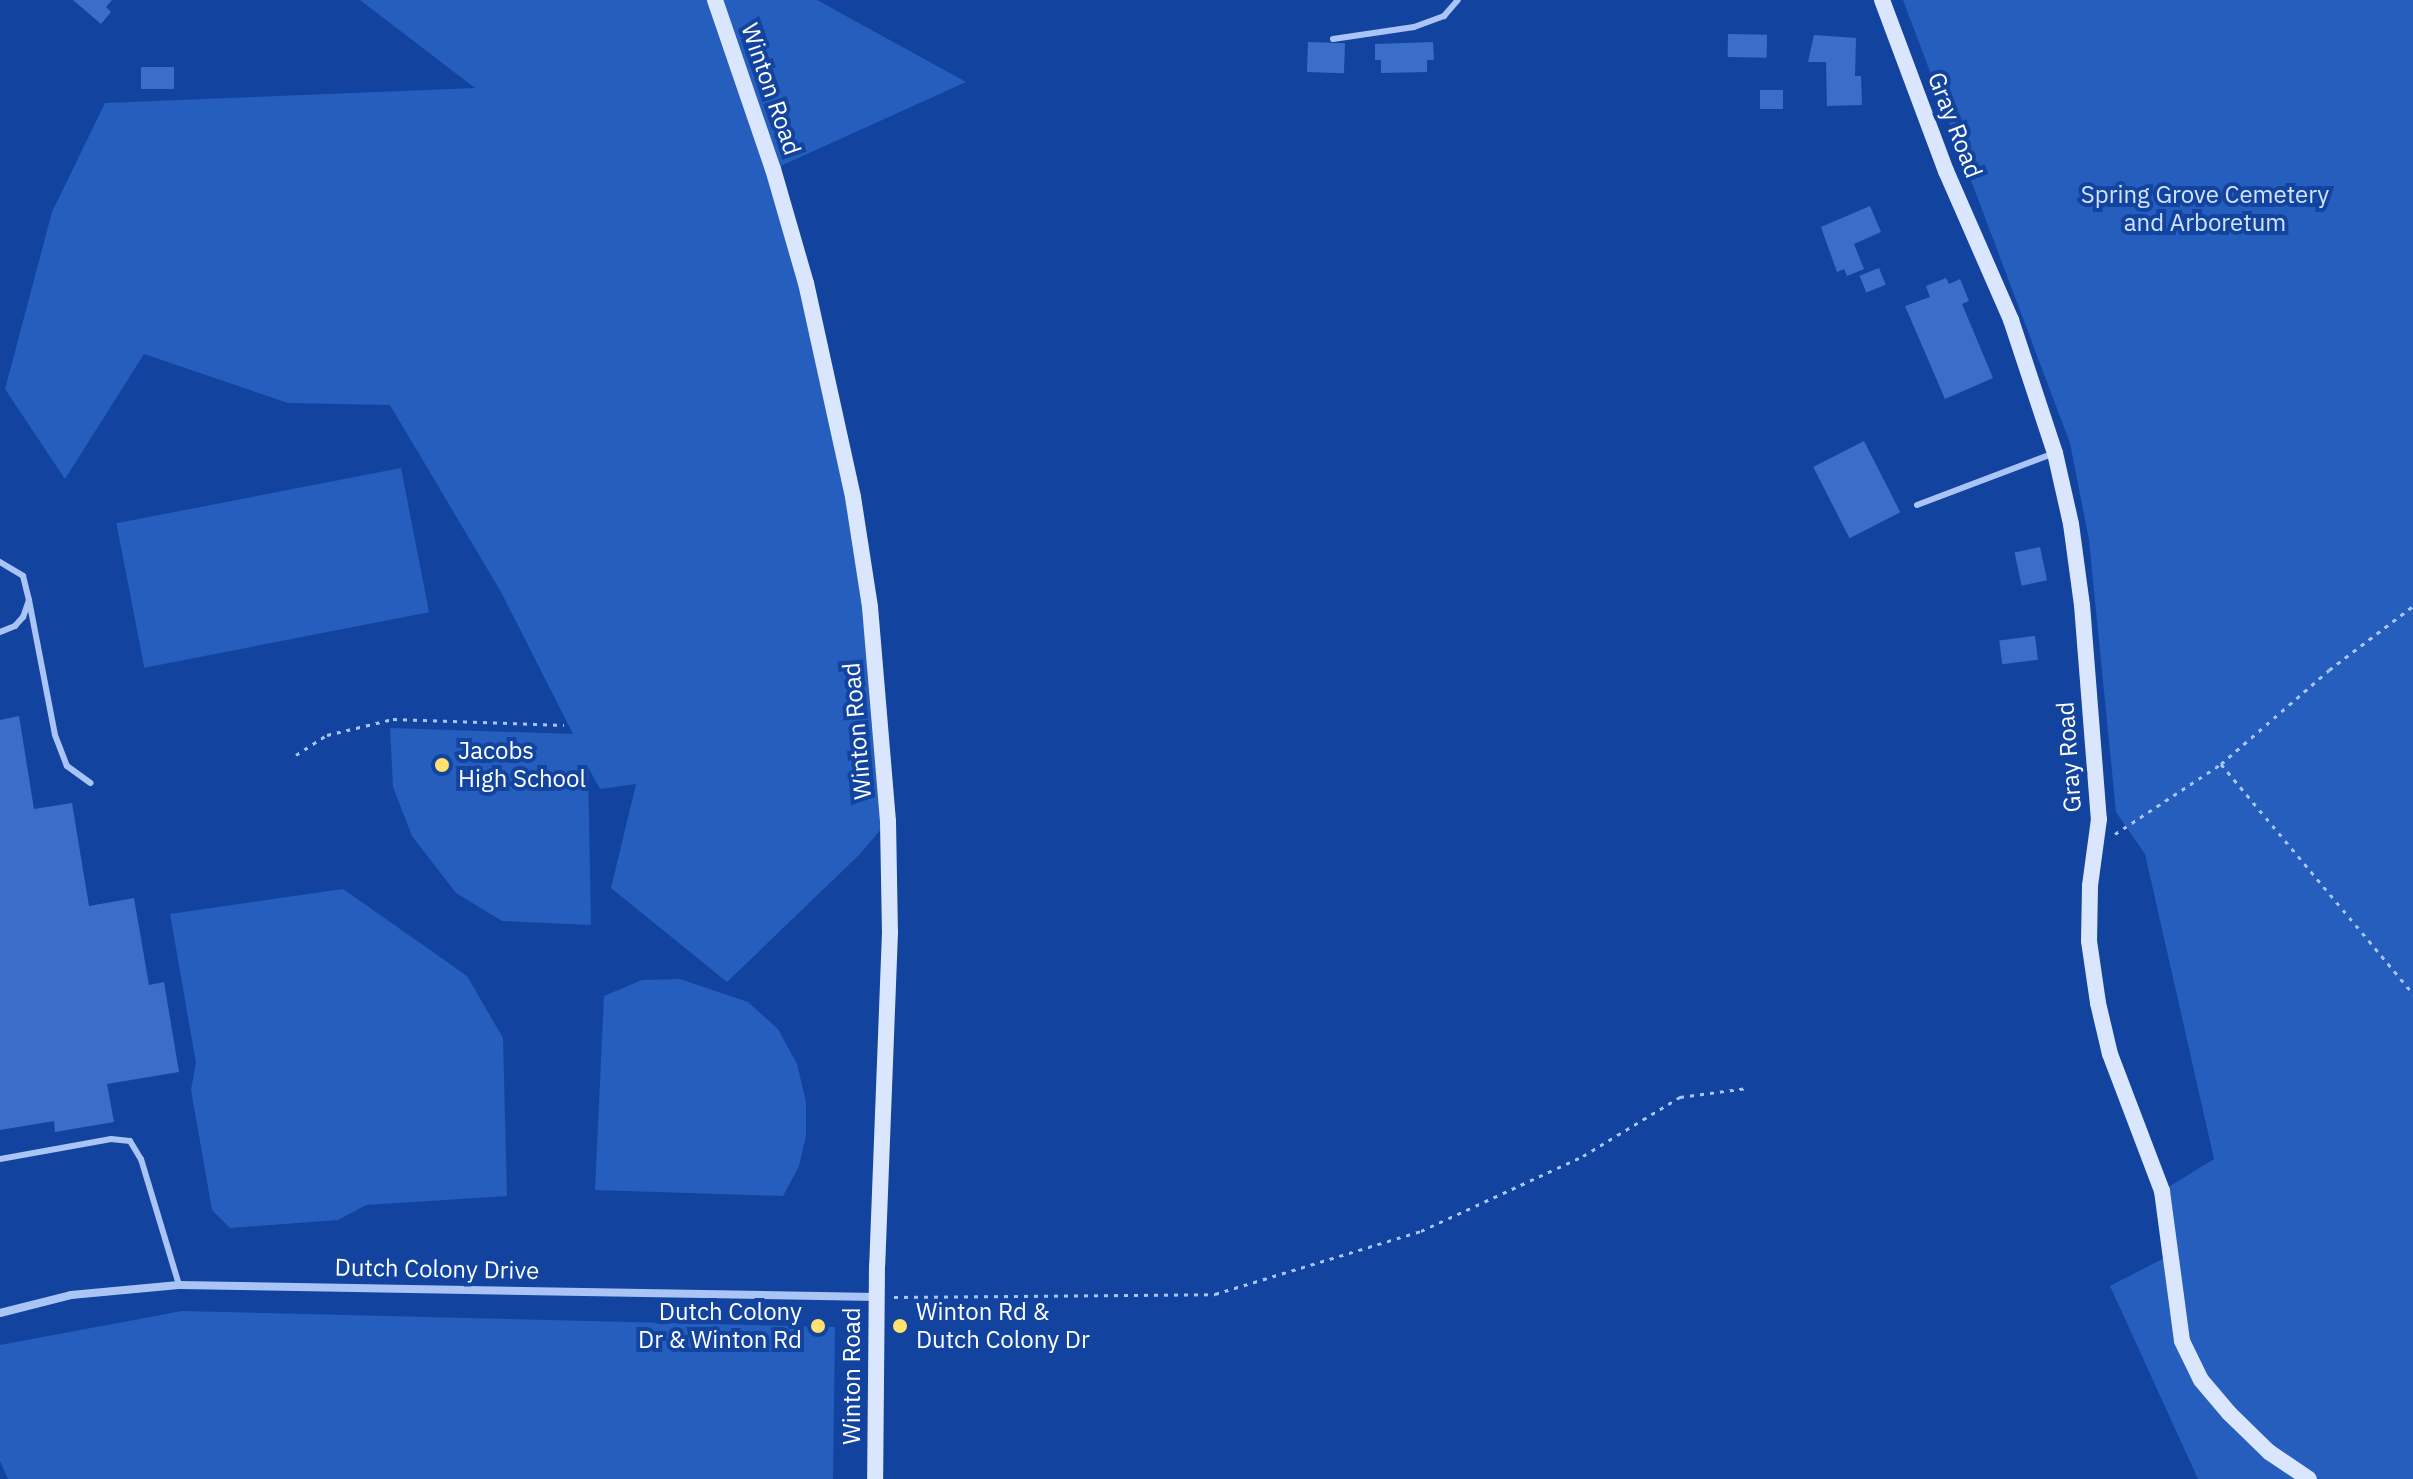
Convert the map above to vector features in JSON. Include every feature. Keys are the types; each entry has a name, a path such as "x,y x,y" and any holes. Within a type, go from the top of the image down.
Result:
{"street":[{"name":"Winton Road","path":"715,0 773,169 806,283 853,497 870,607 888,821 890,932 876,1297 875,1479"},
{"name":"Gray Road","path":"1882,0 1946,171 2011,320 2055,453 2071,524 2082,605 2099,819 2089,941 2098,1003 2110,1054 2162,1191 2182,1341 2201,1380 2229,1413 2269,1452 2309,1479"},
{"name":"Dutch Colony Drive","path":"0,1313 71,1295 179,1285 876,1297"}],"lane":[{"path":"1333,39 1414,27 1444,16 1458,0"},
{"path":"1917,505 2055,453"},
{"path":"0,562 23,576 55,735 67,766 90,783"},
{"path":"0,632 15,626 23,617 29,600"},
{"path":"0,1159 111,1139 130,1141 141,1159 179,1285"}],"path":[{"path":"2095,847 2221,764 2329,670 2413,606"},
{"path":"296,755 327,735 393,719 564,725"},
{"path":"2221,764 2413,994"},
{"path":"876,1297 1215,1294 1421,1231 1583,1156 1680,1097 1747,1088"}],"green space":[{"path":"360,0 817,0 966,82 774,169 853,497 888,821 859,855 727,982 611,888 636,784 600,789 588,767 591,925 502,921 456,893 412,836 393,787 390,728 573,734 501,592 390,405 288,403 144,354 65,479 5,389 52,212 105,103 475,88"},
{"name":"Spring Grove Cemetery and Arboretum","path":"1903,0 2413,0 2413,1479 2198,1479 2110,1286 2170,1255 2162,1191 2214,1159 2145,854 2116,812 2089,540 2070,443"},
{"path":"401,468 429,612 144,668 116,523"},
{"path":"343,889 467,976 503,1038 507,1196 366,1205 338,1220 230,1228 212,1210 191,1090 196,1063 170,914"},
{"path":"680,979 748,1002 778,1029 797,1064 806,1102 806,1136 799,1166 783,1196 595,1190 604,996 642,980"},
{"path":"182,1311 835,1327 833,1479 8,1479 0,1461 0,1345"}],"building":[{"path":"73,0 112,0 106,7 111,12 101,24"},
{"path":"1728,34 1767,35 1767,58 1728,57"},
{"path":"1814,35 1856,38 1855,76 1861,76 1862,105 1827,106 1826,62 1808,62"},
{"path":"1308,42 1345,43 1344,73 1307,72"},
{"path":"1433,42 1434,60 1427,60 1427,72 1381,73 1381,60 1375,60 1375,44"},
{"path":"141,67 174,67 174,89 141,89"},
{"path":"1760,90 1783,90 1783,109 1760,109"},
{"path":"1870,206 1881,232 1854,244 1864,269 1847,276 1844,269 1837,272 1821,227"},
{"path":"1879,268 1886,285 1866,293 1860,276"},
{"path":"1946,278 1949,284 1960,279 1969,301 1962,304 1993,378 1945,399 1905,306 1930,297 1926,286"},
{"path":"1864,441 1900,512 1850,538 1813,467"},
{"path":"2040,547 2047,580 2022,586 2015,552"},
{"path":"2035,636 2038,660 2002,664 1999,640"},
{"path":"19,716 34,809 72,803 89,906 134,898 149,985 164,982 179,1072 107,1084 114,1122 55,1132 54,1121 0,1130 0,720"}],"place":[{"name":"Jacobs High School","path":"442,765"},
{"name":"Dutch Colony Dr & Winton Rd","path":"818,1326"},
{"name":"Winton Rd & Dutch Colony Dr","path":"900,1326"}]}
